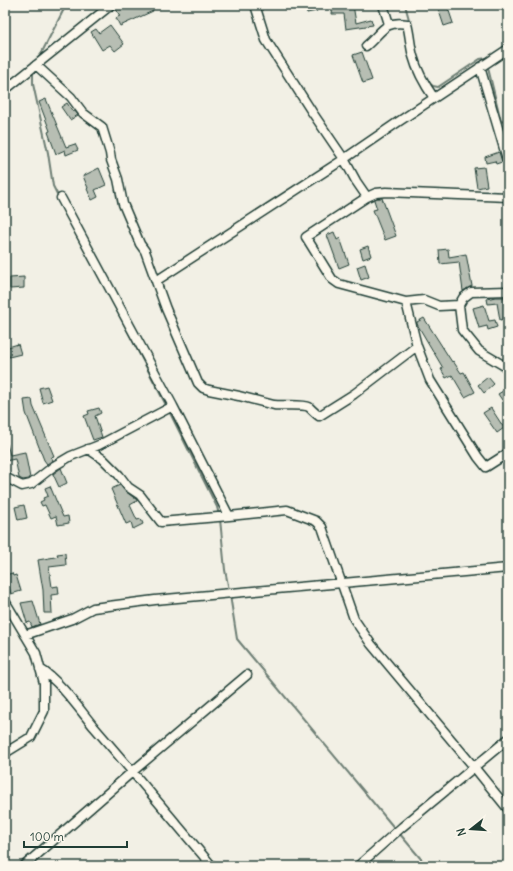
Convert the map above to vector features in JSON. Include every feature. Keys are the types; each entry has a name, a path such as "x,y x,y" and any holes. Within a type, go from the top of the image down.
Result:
{"street":[{"path":"5,90 111,5"},
{"path":"255,5 266,40 344,159 367,197"},
{"path":"383,5 389,24"},
{"path":"366,46 389,24 407,24 413,56 425,84 434,98"},
{"path":"156,281 344,159 508,49"},
{"path":"36,65 71,97 83,112 102,127 118,179 123,204 140,244 145,251 195,377 202,388 282,406 309,407 319,416 354,394 417,346"},
{"path":"482,66 508,162"},
{"path":"459,305 439,306 424,300 406,302 339,284 332,279 306,237 367,197 376,193 386,192 508,197"},
{"path":"61,198 173,406 229,516"},
{"path":"508,291 471,292 463,298 459,305 462,330 479,351 508,368"},
{"path":"406,302 417,346 430,380 474,451 486,467 508,453"},
{"path":"5,477 22,486 31,484 54,466 71,456 99,445 173,406"},
{"path":"88,449 103,459 119,475 128,487 140,495 161,522 287,510 316,521 322,527 354,619 371,644 508,809"},
{"path":"25,635 62,623 93,608 155,600 508,568"},
{"path":"5,600 36,653 44,683 44,711 31,737 5,753"},
{"path":"40,669 47,673 63,691 212,866"},
{"path":"24,866 247,675"},
{"path":"358,866 400,828 508,739"}],"building":[{"path":"124,5 126,9 135,5 150,5 153,11 120,26 116,18 120,16 116,9"},
{"path":"305,5 316,5 317,11 307,13"},
{"path":"333,5 353,5 356,23 371,19 373,25 346,29 344,14 332,14"},
{"path":"437,5 447,5 453,23 444,26"},
{"path":"110,25 124,44 115,51 110,45 102,50 91,32 96,29 99,33"},
{"path":"362,52 372,80 363,83 353,55"},
{"path":"46,99 66,147 75,144 78,150 66,155 65,150 56,154 48,132 50,131 39,102"},
{"path":"67,103 73,112 75,111 78,115 70,120 61,107"},
{"path":"499,152 502,162 496,164 495,161 486,163 485,157"},
{"path":"484,167 487,186 477,188 474,168"},
{"path":"99,168 106,185 95,190 98,197 92,200 83,176"},
{"path":"377,198 382,198 396,236 385,240 373,210 377,209 374,200"},
{"path":"334,232 337,240 340,238 349,264 339,268 327,235"},
{"path":"368,246 371,256 363,259 360,249"},
{"path":"448,249 449,257 466,254 472,286 463,291 459,262 440,264 439,250"},
{"path":"365,264 369,277 361,280 357,267"},
{"path":"24,277 24,288 10,289 10,278"},
{"path":"504,297 508,318 500,320 497,303 488,304 487,299"},
{"path":"484,305 489,321 495,320 497,327 488,330 487,326 479,328 473,308"},
{"path":"424,318 452,362 453,361 461,373 464,372 475,392 465,397 452,375 446,378 441,369 443,368 417,324 417,322"},
{"path":"18,344 21,354 9,357 8,354 5,355 5,348"},
{"path":"488,377 494,384 484,393 478,385"},
{"path":"47,386 52,400 43,403 39,388"},
{"path":"508,388 508,409 498,394"},
{"path":"32,399 33,406 54,456 51,457 53,460 47,464 44,460 26,413 24,400"},
{"path":"99,408 101,413 95,416 102,437 93,440 84,416 89,414 88,411"},
{"path":"491,408 504,428 497,433 483,413"},
{"path":"7,444 10,455 25,452 29,479 23,480 19,478 15,459 5,461 5,445"},
{"path":"61,468 67,483 59,487 53,474"},
{"path":"120,485 137,500 130,505 137,520 141,519 143,524 133,529 131,522 126,524 111,489"},
{"path":"50,486 63,517 68,516 69,523 58,525 56,516 51,518 45,505 42,506 40,502 44,500 43,498 48,496 45,488"},
{"path":"24,505 27,518 18,520 15,507"},
{"path":"65,553 66,565 49,567 52,587 58,586 59,594 51,595 52,613 44,613 43,590 38,560 55,557 58,556 57,554"},
{"path":"12,573 13,576 16,575 21,591 11,594 6,575"},
{"path":"33,601 40,624 32,627 30,622 27,623 21,603"}],"waterway":[{"path":"34,63 41,54 66,5"},
{"path":"405,5 410,23"},
{"path":"428,82 433,86 438,87 480,59 487,58 488,61"},
{"path":"489,65 488,68 501,121 508,123"},
{"path":"33,71 33,84 48,153 53,186 59,198"},
{"path":"111,299 167,407"},
{"path":"169,411 217,507 219,515"},
{"path":"220,519 225,570 229,590"},
{"path":"230,595 237,639 396,830"},
{"path":"399,833 427,866"}]}
